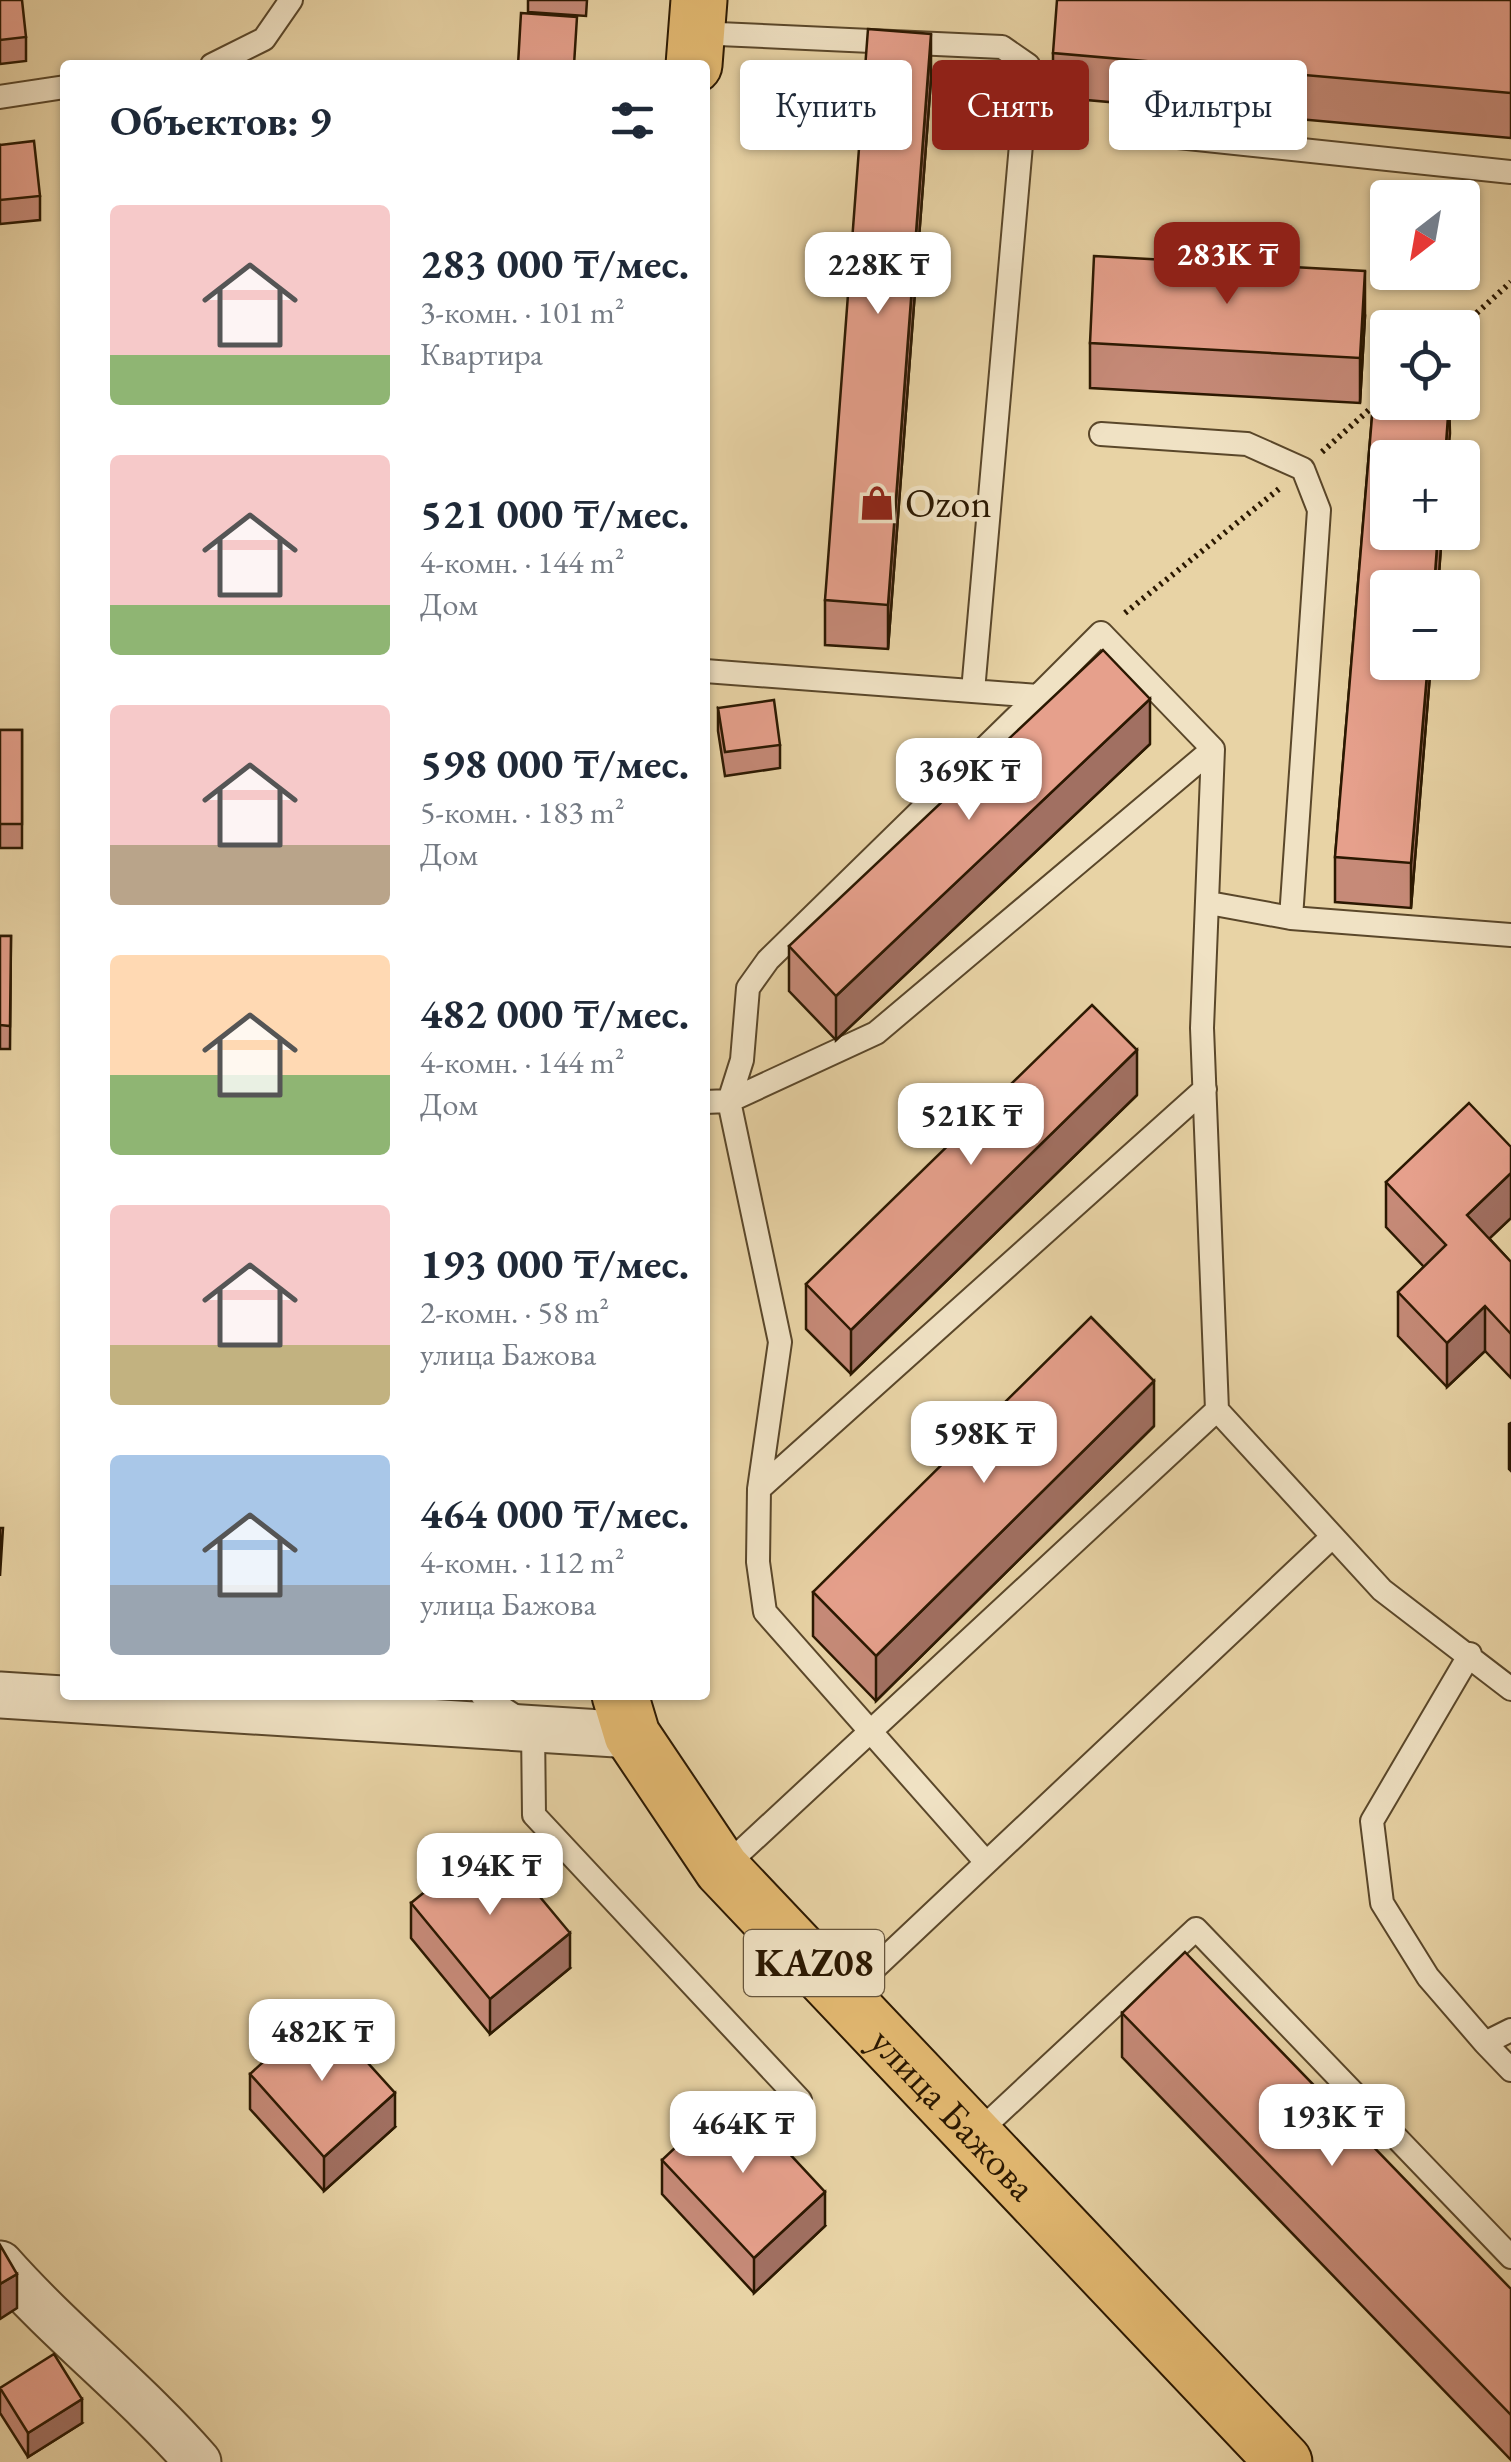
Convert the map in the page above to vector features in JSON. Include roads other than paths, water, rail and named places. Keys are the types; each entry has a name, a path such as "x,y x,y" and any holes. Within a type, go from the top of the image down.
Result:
{"highway":[{"name":"улица Бажова","path":"626,1715 722,1869 846,1995 973,2137 1284,2462"}],"street":[{"path":"0,1695 60,1699"},
{"path":"81,1700 533,1728 626,1715"},
{"path":"0,2264 42,2312 151,2408 198,2462"}],"lane":[{"path":"222,60 264,39 292,0"},
{"path":"696,33 1002,47 1028,66 973,691"},
{"path":"0,97 60,88"},
{"path":"1307,150 1511,172"},
{"path":"1101,434 1246,444 1302,470 1319,510 1291,918"},
{"path":"985,1861 765,1612 758,1562 759,1489 780,1342 729,1101 742,1060 748,988 768,960 1101,633 1214,749 1202,1028 1217,1410 1382,1590 1511,1689"},
{"path":"710,671 1038,696"},
{"path":"710,1102 729,1101 876,1033 1214,749"},
{"path":"1209,904 1291,918 1511,935"},
{"path":"759,1489 1205,1088"},
{"path":"722,1869 1217,1410"},
{"path":"846,1995 1332,1537"},
{"path":"1470,1654 1372,1822 1382,1903 1428,1977 1511,2070"},
{"path":"490,1700 533,1728 534,1815 800,2100"},
{"path":"973,2137 1196,1930 1511,2257"},
{"path":"1485,2043 1511,2030"}],"place":[{"name":"Ozon","path":"877,503"}]}
